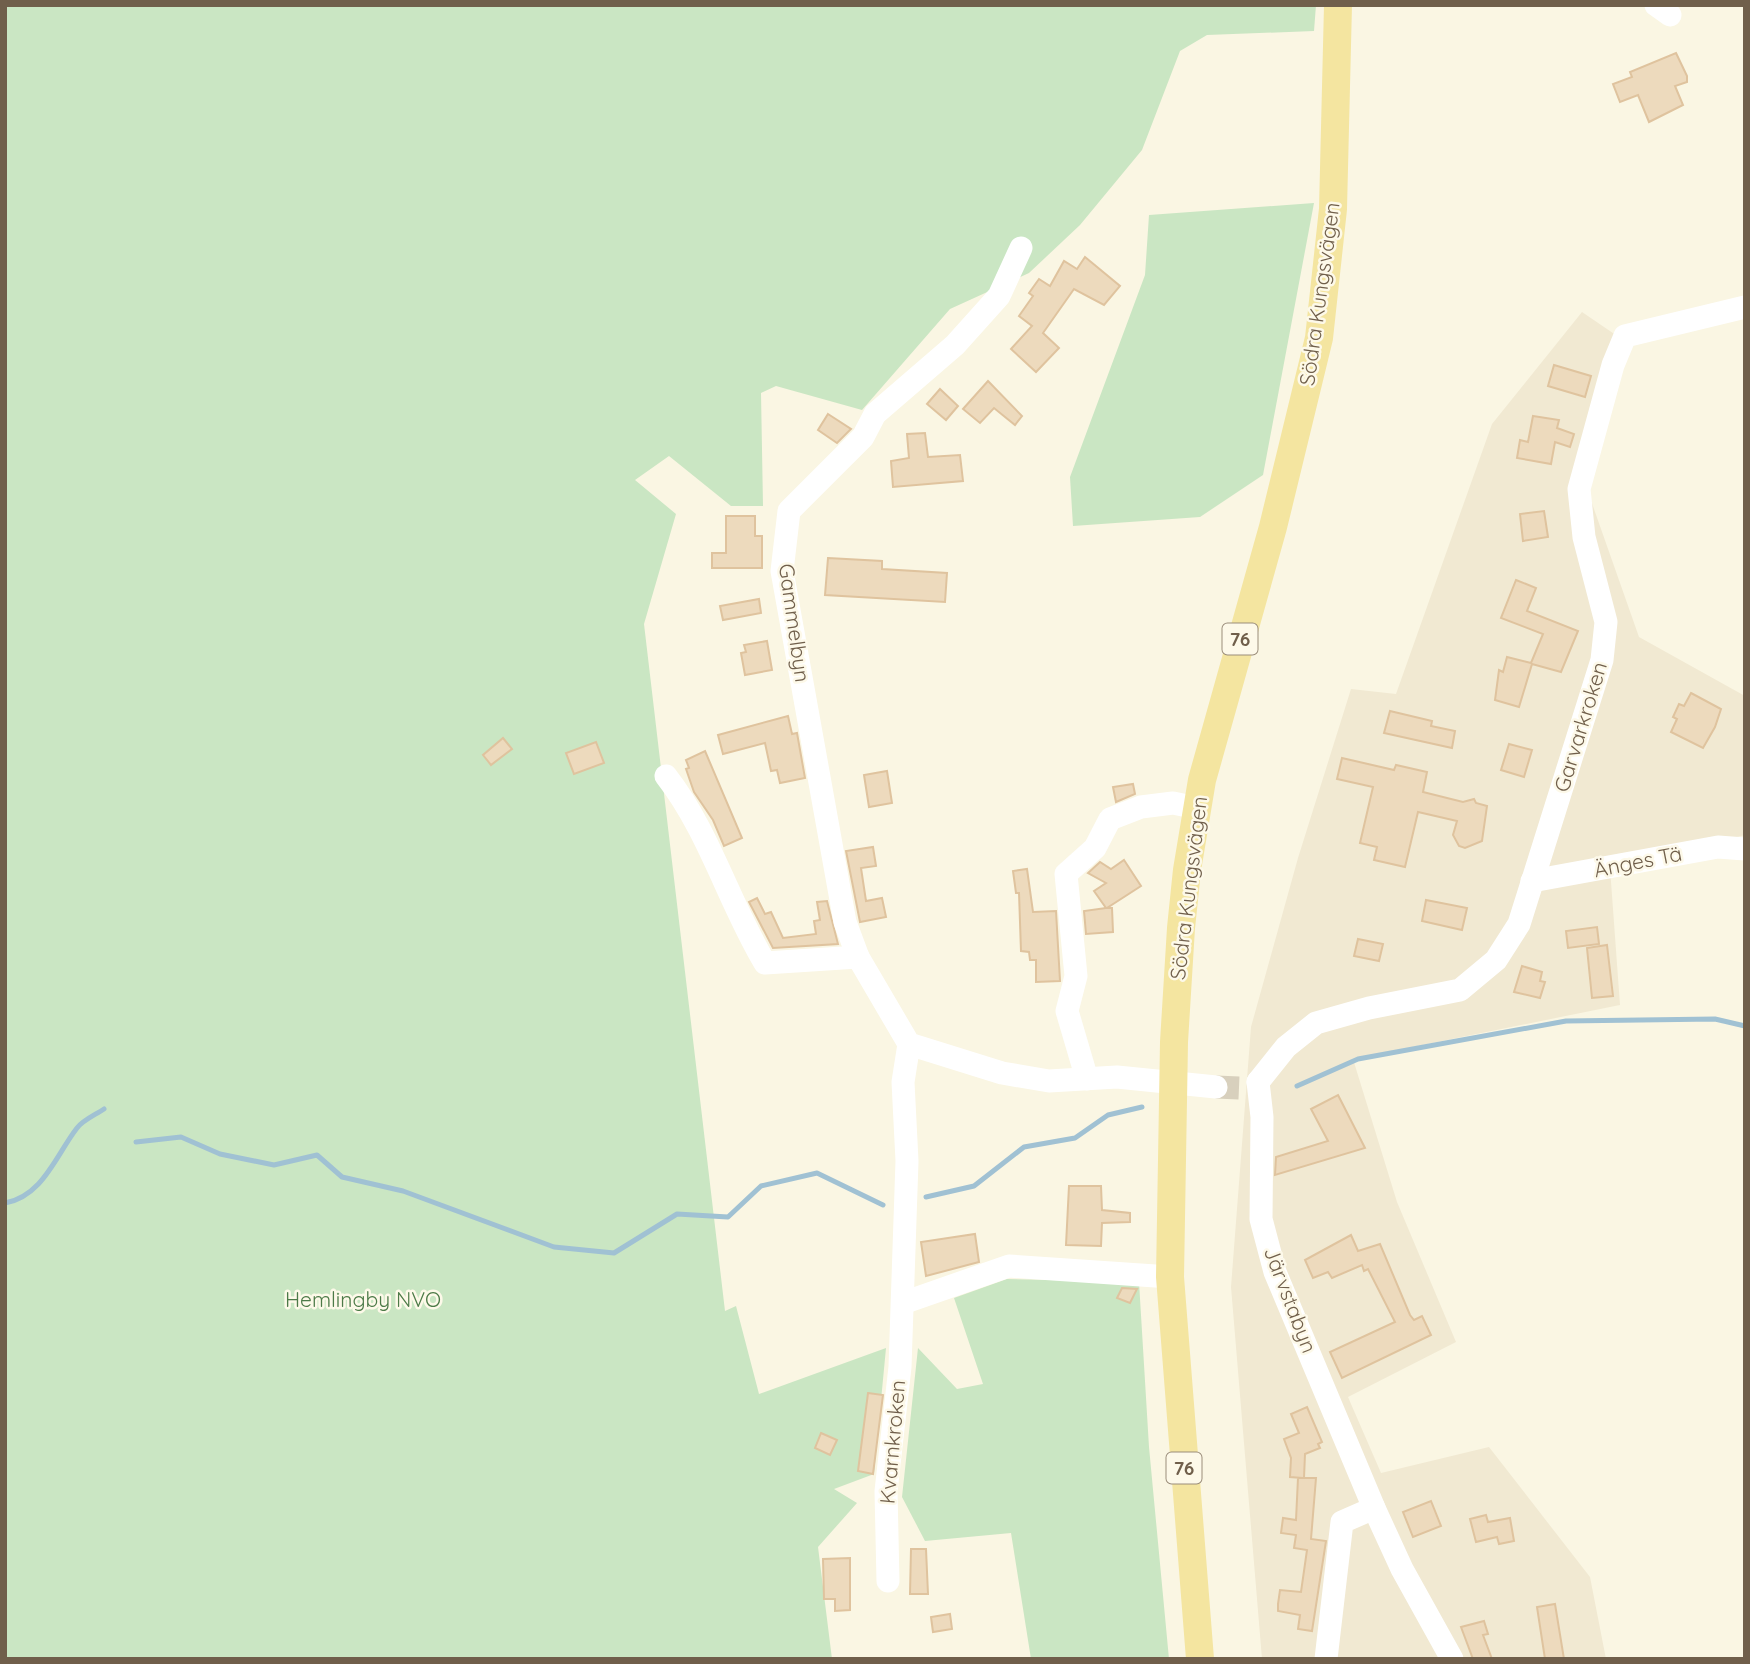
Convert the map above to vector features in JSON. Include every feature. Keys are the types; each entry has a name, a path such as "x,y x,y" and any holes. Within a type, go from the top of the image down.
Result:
{"main road":[{"name":"Södra Kungsvägen","path":"1200,1659 1170,1277 1174,1082 1181,928 1197,808 1220,710 1303,413 1319,338 1334,209 1338,5"}],"street":[{"name":"Gammelbyn","path":"909,1044 858,957 845,922 782,571 789,511 863,437 875,414 955,345 999,296 1021,248"},
{"name":"Garvarkroken","path":"1249,1085 1286,1047 1316,1023 1368,1008 1460,990 1496,960 1519,924 1602,660 1606,622 1582,523 1579,489 1609,378 1625,336 1745,307"},
{"path":"666,775 705,842 765,963 858,957"},
{"path":"1087,1079 1066,1011 1076,976 1066,874 1095,848 1110,820 1140,807 1172,803 1197,808"},
{"name":"Änges Tä","path":"1532,881 1718,848 1745,849"},
{"path":"909,1044 1002,1073 1049,1081 1117,1077 1216,1087"},
{"name":"Kvarnkroken","path":"888,1581 886,1491 900,1367 907,1161 903,1082 909,1044"},
{"name":"Järvstabyn","path":"1249,1085 1262,1116 1261,1219 1275,1272 1374,1508 1402,1569 1452,1659"},
{"path":"903,1303 1009,1266 1170,1277"},
{"path":"1326,1659 1342,1522 1374,1508"}],"shaded area":[{"path":"1582,312 1629,344 1588,492 1639,637 1745,696 1745,835 1610,868 1620,1005 1353,1059 1397,1202 1456,1342 1348,1397 1381,1473 1489,1447 1590,1577 1606,1659 1262,1659 1231,1287 1251,1027 1298,858 1351,689 1396,694 1492,424"}],"green space":[{"name":"Hemlingby NVO","path":"5,5 1316,5 1314,31 1207,35 1180,51 1142,150 1080,225 1029,273 950,309 862,410 776,386 761,393 763,506 731,506 669,456 635,480 676,514 644,624 725,1311 736,1306 759,1394 886,1348 874,1474 834,1489 857,1503 818,1547 832,1659 5,1659"},
{"path":"1314,203 1263,475 1200,517 1073,526 1070,477 1145,275 1149,215"},
{"path":"1007,1279 1139,1282 1149,1447 1169,1659 1031,1659 1011,1533 925,1541 902,1497 918,1348 957,1389 983,1384 954,1298"}],"building":[{"path":"1676,53 1687,76 1687,82 1675,86 1683,105 1649,122 1638,95 1620,102 1613,84 1632,77 1630,72"},
{"path":"1085,257 1120,286 1104,305 1074,289 1043,333 1059,348 1036,372 1011,349 1032,326 1019,316 1033,296 1029,293 1039,279 1050,286 1064,261 1077,269"},
{"path":"1554,365 1591,376 1585,397 1548,386"},
{"path":"988,381 1022,416 1015,425 994,408 980,423 963,409"},
{"path":"940,389 958,406 946,420 927,404"},
{"path":"828,414 851,429 837,443 818,430"},
{"path":"1533,416 1559,420 1557,428 1574,434 1570,447 1555,442 1551,464 1517,458 1520,440 1528,442"},
{"path":"925,433 928,457 960,455 963,481 893,487 891,461 909,458 907,434"},
{"path":"1544,511 1548,537 1523,541 1520,514"},
{"path":"726,516 755,516 755,536 762,536 762,568 712,568 712,553 726,553"},
{"path":"828,558 882,561 882,569 947,573 945,602 825,595"},
{"path":"1516,580 1536,588 1527,611 1578,631 1561,672 1532,664 1519,707 1495,700 1499,670 1503,672 1507,657 1531,663 1543,634 1501,618"},
{"path":"759,599 761,613 723,620 720,606"},
{"path":"767,641 772,670 745,675 741,653 746,652 744,645"},
{"path":"1691,693 1721,709 1703,748 1671,732 1677,719 1673,717 1679,704 1684,706"},
{"path":"1390,711 1432,721 1431,726 1455,731 1452,748 1384,733"},
{"path":"788,716 792,734 797,733 805,778 780,783 777,770 771,771 765,743 723,754 718,735"},
{"path":"503,738 512,749 491,765 483,755"},
{"path":"596,742 604,763 574,774 566,753"},
{"path":"1509,744 1532,750 1524,777 1501,770"},
{"path":"705,751 742,838 724,846 713,820 694,792 686,769 689,768 686,760"},
{"path":"1342,758 1394,770 1396,765 1427,772 1423,792 1463,802 1474,799 1476,803 1487,806 1482,841 1465,848 1459,846 1453,835 1457,821 1418,812 1405,867 1374,860 1377,847 1360,843 1373,787 1337,779"},
{"path":"887,771 892,803 869,807 864,775"},
{"path":"1133,784 1135,794 1116,802 1113,787"},
{"path":"873,847 876,866 861,868 866,901 882,898 886,917 860,922 846,851"},
{"path":"1124,860 1141,886 1107,908 1112,908 1113,932 1086,934 1084,911 1106,908 1094,891 1106,883 1088,873 1100,862 1111,869"},
{"path":"1027,869 1033,912 1056,911 1060,981 1036,982 1036,960 1030,960 1029,952 1021,951 1019,893 1016,893 1013,871"},
{"path":"757,898 765,914 771,912 783,938 816,934 814,921 820,920 817,902 827,901 838,944 773,948 749,902"},
{"path":"1426,900 1467,908 1462,930 1422,921"},
{"path":"1597,927 1599,944 1568,948 1566,931"},
{"path":"1358,939 1383,944 1379,961 1354,956"},
{"path":"1607,945 1613,996 1592,998 1587,948"},
{"path":"1522,966 1542,972 1540,981 1545,982 1540,998 1514,992"},
{"path":"1338,1095 1365,1148 1275,1175 1276,1157 1328,1141 1311,1109"},
{"path":"1069,1186 1101,1186 1102,1210 1130,1213 1130,1222 1102,1223 1101,1246 1066,1245"},
{"path":"975,1234 979,1262 926,1276 921,1242"},
{"path":"1351,1235 1358,1251 1380,1244 1410,1315 1414,1320 1422,1316 1431,1335 1342,1378 1330,1352 1395,1322 1368,1269 1364,1271 1362,1265 1332,1278 1328,1272 1313,1278 1305,1260"},
{"path":"1122,1288 1137,1289 1130,1303 1117,1298"},
{"path":"868,1393 883,1395 873,1474 858,1471"},
{"path":"1307,1407 1322,1442 1318,1444 1320,1448 1305,1454 1304,1478 1316,1478 1311,1539 1326,1541 1312,1631 1298,1629 1300,1615 1278,1611 1280,1590 1301,1592 1307,1550 1294,1548 1296,1535 1281,1533 1283,1518 1296,1520 1298,1478 1303,1478 1290,1477 1291,1458 1284,1439 1299,1433 1291,1414"},
{"path":"821,1433 837,1440 830,1455 815,1448"},
{"path":"1431,1501 1441,1526 1413,1537 1403,1512"},
{"path":"1486,1515 1488,1522 1510,1518 1514,1541 1499,1544 1497,1537 1476,1542 1470,1519"},
{"path":"911,1549 926,1549 928,1594 910,1594"},
{"path":"850,1558 850,1610 835,1611 835,1599 824,1599 823,1559"},
{"path":"1555,1604 1564,1659 1545,1659 1537,1607"},
{"path":"950,1614 952,1629 933,1632 931,1617"},
{"path":"1484,1621 1488,1634 1483,1635 1492,1659 1473,1659 1461,1627"}],"waterway":[{"path":"1297,1086 1358,1059 1566,1021 1715,1019 1745,1026"},
{"path":"926,1197 974,1186 1024,1147 1075,1138 1108,1115 1142,1107"},
{"path":"5,1203 18,1199 39,1183 77,1128 104,1109"},
{"path":"136,1142 181,1137 220,1154 274,1165 317,1155 342,1177 403,1191 554,1247 614,1253 677,1214 728,1217 761,1186 817,1173 883,1205"}],"tunnel":[{"path":"1216,1087 1240,1088"}]}
